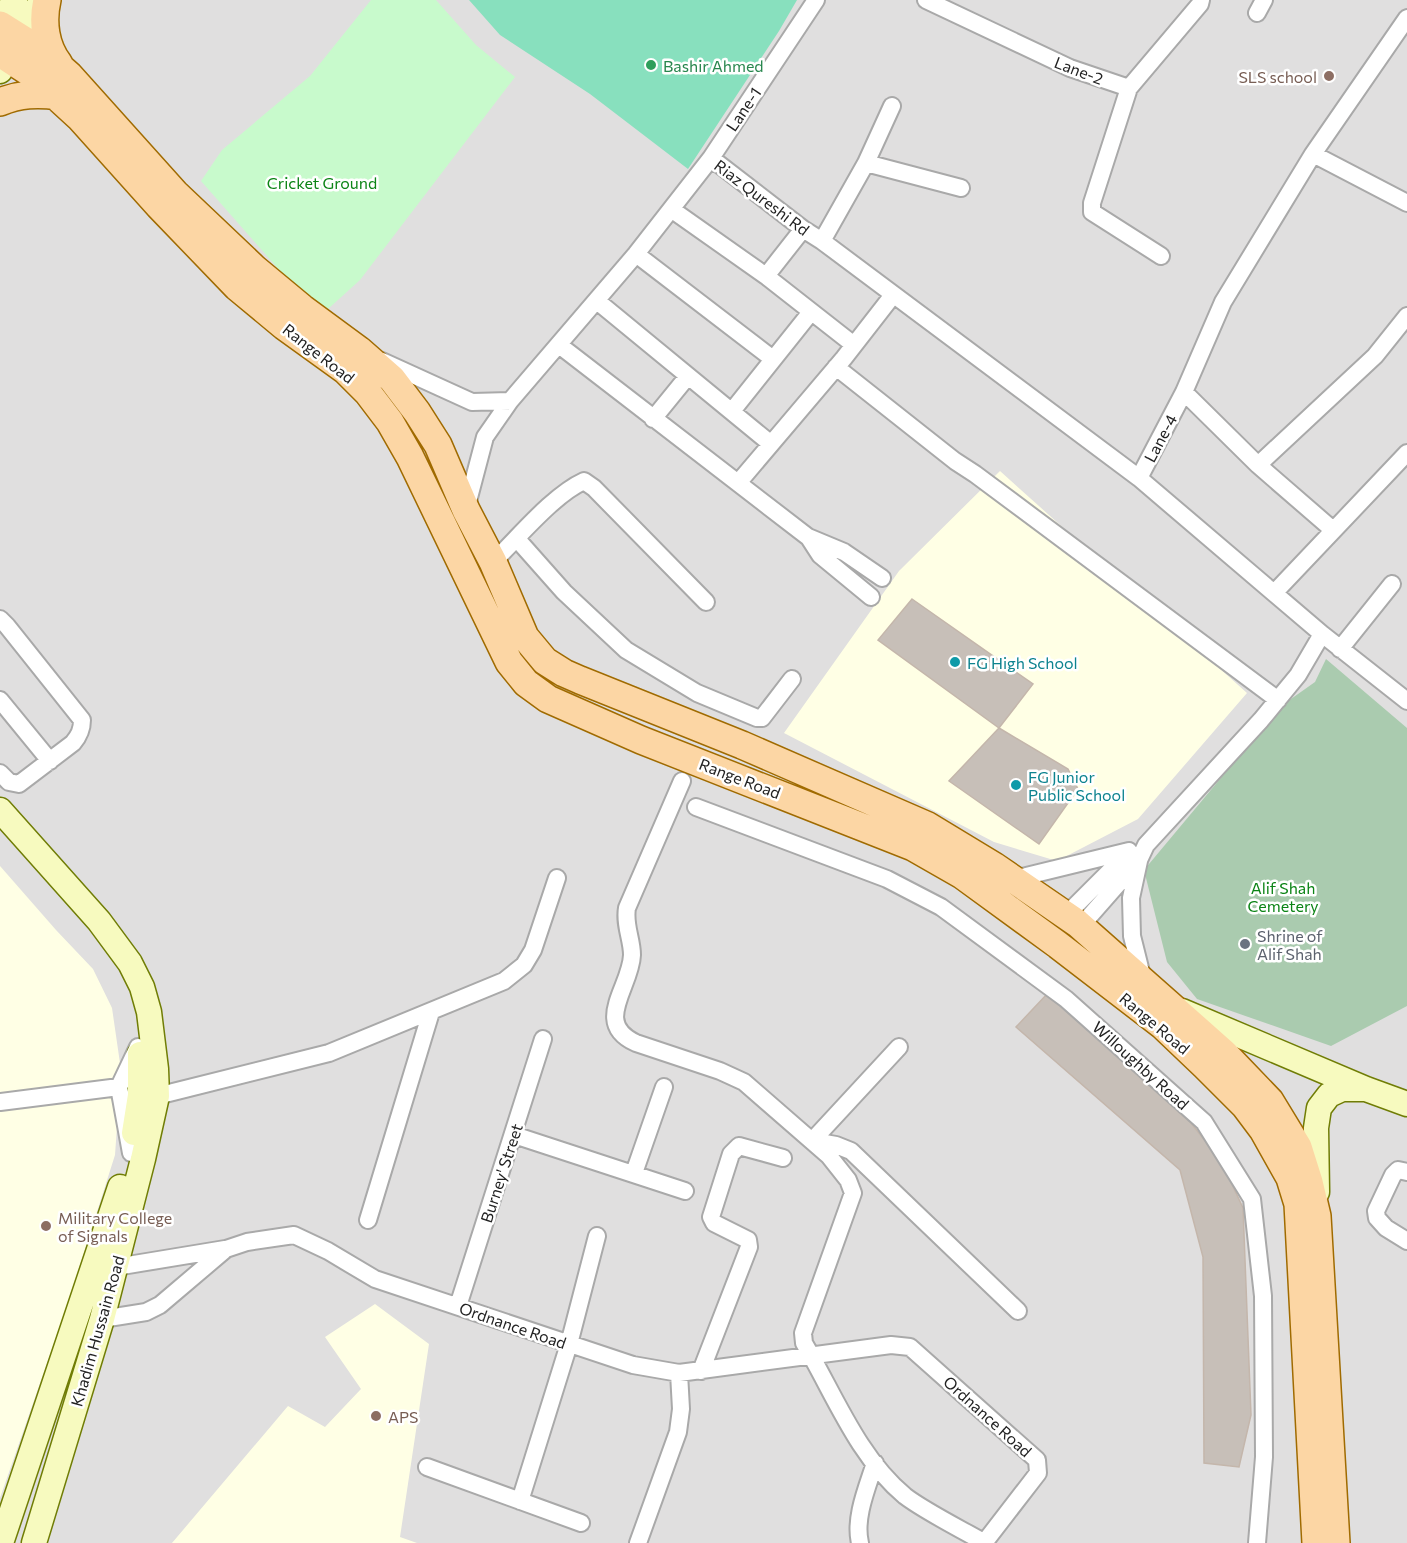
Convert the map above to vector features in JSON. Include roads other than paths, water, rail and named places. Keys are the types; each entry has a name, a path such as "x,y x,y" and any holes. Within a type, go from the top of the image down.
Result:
{"main road":[{"path":"4,44 15,0"},
{"path":"4,44 45,0"},
{"path":"45,0 45,28 63,86 247,262 302,308 360,350 392,379 417,412 438,445 466,510 493,562 525,638 545,661 564,673 742,745 928,826 1014,879 1074,921 1224,1053 1270,1101 1286,1125 1301,1155 1310,1182 1317,1216"},
{"name":"Range Road","path":"4,44 32,74 63,86 80,118 159,206 237,287 284,326 345,370 380,408 410,458 509,662 526,683 548,699 641,740 913,847 962,875 1162,1025 1245,1106 1263,1130 1290,1179 1298,1204 1316,1543"},
{"path":"0,102 63,86"},
{"name":"Khadim Hussain Road","path":"0,810 99,921 130,963 142,987 149,1012 156,1069 157,1096 116,1267 34,1543"},
{"name":"Khadim Hussain Road","path":"0,834 88,932 109,958 130,994 136,1015 139,1044 140,1095 131,1153 1,1543"},
{"path":"1176,1009 1407,1104"},
{"path":"1336,1543 1317,1216 1316,1128 1319,1108 1329,1095 1342,1089 1366,1089"}],"street":[{"name":"Lane-1","path":"711,158 816,0"},
{"name":"Lane-2","path":"926,0 1070,68 1129,88"},
{"path":"1161,256 1092,212 1092,203 1129,88 1201,0"},
{"name":"Lane-4","path":"1407,18 1313,154 1223,303 1184,392 1139,478 1340,649 1407,701"},
{"path":"822,241 866,163 892,106"},
{"path":"1313,154 1407,203"},
{"name":"Riaz Qureshi Rd","path":"466,510 485,437 510,401 636,254 711,158 1139,478"},
{"path":"866,163 961,188"},
{"path":"671,208 766,276 854,345"},
{"path":"766,276 803,229"},
{"path":"636,254 773,359"},
{"path":"738,483 836,367 893,295"},
{"path":"597,301 771,444"},
{"path":"732,411 811,312"},
{"path":"1258,465 1375,356 1407,316"},
{"path":"559,345 808,537 844,552 882,578"},
{"path":"360,350 472,402 510,401"},
{"path":"836,367 955,461 1278,700"},
{"path":"653,418 688,376"},
{"path":"1184,392 1258,465 1332,530"},
{"path":"1275,592 1407,453"},
{"path":"493,562 565,493 574,485 584,481 594,488 706,602"},
{"path":"808,537 820,555 871,597"},
{"path":"517,539 564,592 626,650 697,693 762,718 792,679"},
{"path":"1340,649 1392,584"},
{"path":"0,619 82,720 78,737 19,784 9,782 0,773"},
{"path":"1058,945 1074,921 1278,700 1298,675 1322,634"},
{"path":"0,702 50,760"},
{"path":"682,782 627,908 626,923 632,955 615,1010 617,1027 628,1039 636,1043 720,1071 744,1082 829,1156 848,1180 853,1193 803,1333 804,1342 812,1356"},
{"name":"Willoughby Road","path":"696,807 887,879 941,907 1066,999 1204,1122 1252,1199 1263,1296 1264,1457 1257,1543"},
{"path":"1014,879 1138,852"},
{"path":"1138,852 1131,898 1132,936 1143,981"},
{"path":"157,1096 329,1053 504,981 524,965 533,950 557,878"},
{"path":"368,1220 431,1012"},
{"name":"Burney' Street","path":"458,1306 543,1039"},
{"path":"131,1153 119,1087 139,1044"},
{"path":"812,1141 899,1047"},
{"path":"0,1102 119,1087"},
{"path":"634,1173 664,1087"},
{"path":"514,1135 684,1191"},
{"path":"812,1141 836,1145 851,1151 1018,1311"},
{"path":"701,1371 749,1246 748,1240 714,1223 711,1218 731,1154 740,1146 783,1158"},
{"path":"1407,1172 1398,1170 1393,1175 1376,1211 1377,1218 1386,1228 1407,1241"},
{"name":"Ordnance Road","path":"116,1267 294,1235 328,1251 375,1279 633,1365 679,1373 891,1345 909,1347 1037,1460 1038,1473 985,1543 907,1497 890,1482 844,1416 812,1356"},
{"path":"520,1501 569,1344 597,1236"},
{"name":"Ordnance Road","path":"102,1319 146,1312 160,1305 226,1249"},
{"path":"638,1543 678,1432 681,1409 679,1373"},
{"path":"860,1543 858,1534 860,1513 875,1463"},
{"path":"427,1467 581,1523"}],"place":[{"name":"Bashir Ahmed","path":"651,65"},
{"name":"SLS school","path":"1329,76"},
{"name":"FG High School","path":"955,662"},
{"name":"FG Junior Public School","path":"1016,785"},
{"name":"Shrine of Alif Shah","path":"1245,944"},
{"name":"Military College of Signals","path":"46,1226"},
{"name":"APS","path":"376,1416"}],"park label":[{"name":"Cricket Ground","path":"322,182"},
{"name":"Alif Shah Cemetery","path":"1283,896"}]}
